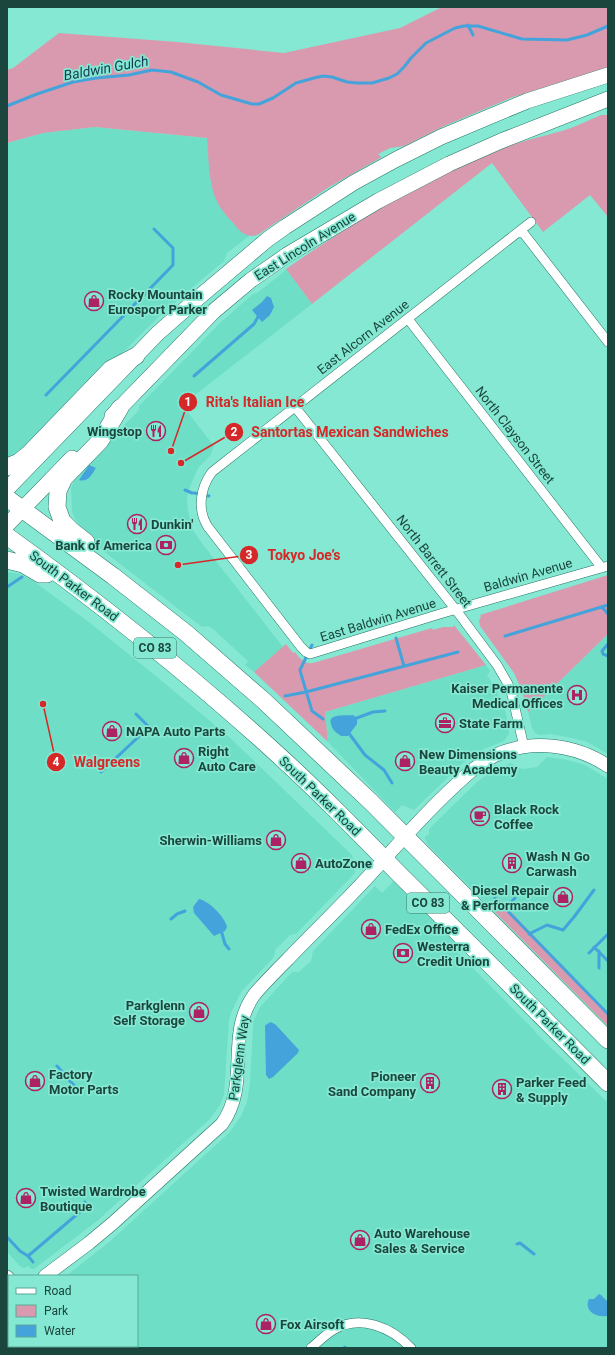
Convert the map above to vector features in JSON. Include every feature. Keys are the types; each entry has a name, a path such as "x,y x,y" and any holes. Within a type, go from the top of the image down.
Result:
{"highway":[{"path":"7,467 19,462 29,454 111,369 136,356"},
{"path":"120,408 100,441 61,483 57,496 57,511 62,521 72,531 164,603 186,634"},
{"name":"CO 83","path":"7,498 113,576 186,634 263,700 300,734 404,836 608,1040"},
{"name":"South Parker Road","path":"7,536 60,574 135,632 221,704 308,783 608,1083"},
{"path":"7,560 23,564 40,574 60,574"}],"main road":[{"name":"East Lincoln Avenue","path":"7,489 136,356 182,312 268,239 310,210 353,183 412,151 466,126 540,97 608,75"},
{"name":"East Lincoln Avenue","path":"7,524 214,311 251,280 292,252 395,192 449,164 501,141 607,101"}],"street":[{"name":"East Alcorn Avenue","path":"308,654 208,527 202,517 201,506 205,484 212,472 531,222"},
{"path":"521,230 608,342"},
{"name":"North Clayson Street","path":"408,319 605,567"},
{"name":"North Barrett Street","path":"295,407 494,660 508,684 514,700 524,747"},
{"name":"Baldwin Avenue","path":"456,610 605,567"},
{"name":"East Baldwin Avenue","path":"308,654 456,610"},
{"name":"Parkglenn Way","path":"46,1275 98,1235 222,1124 229,1112 236,1094 241,1024 248,1004 264,984 384,859 420,819 476,766 496,755 524,747 543,745 562,748 590,756 608,766"},
{"path":"311,1348 333,1330 346,1325 358,1323 372,1324 390,1330 411,1348"}],"shaded area":[{"path":"508,99 444,126 404,146 390,148 378,154 381,157 380,158 329,187 259,234 249,236 227,253 224,261 147,328 31,447 7,461 7,143 43,133 95,127 214,139"},
{"path":"286,269 312,304 182,405 214,446 210,456 198,468 189,489 187,498 188,511 193,530 283,647 254,672 245,665 248,661 213,629 208,626 202,627 81,534 83,530 75,519 72,511 71,488 78,473 139,410 139,406 221,322 253,294 257,293"},
{"path":"7,572 20,574 32,580 90,623 228,736 352,855 355,873 296,934 290,935 275,950 273,958 241,992 231,1013 229,1021 224,1095 220,1105 210,1119 97,1221 34,1269 31,1269 29,1266 24,1268 21,1267 7,1252"},
{"path":"608,634 608,754 587,742 551,734 540,735 535,733 532,728 528,712"},
{"path":"486,665 490,671 487,675 499,697 503,700 509,734 504,741 484,749 463,763 414,810 402,805 395,812 328,742 325,712"},
{"path":"547,757 568,760 585,765 608,779 608,1014 497,897 488,905 429,846 425,839 432,826 478,781 488,774 510,763 522,769 537,767"},
{"path":"394,881 460,947 457,952 546,1043 608,1103 608,1348 96,1348 95,1347 138,1347 138,1275 67,1275 108,1243 229,1133 241,1116 247,1102 250,1082 253,1027 254,1020 260,1007 292,972 299,972 311,961 313,951 375,886 382,893"}],"green space":[{"path":"442,7 608,7 608,68 513,97 444,126 404,146 390,148 378,154 381,157 380,158 329,187 259,234 251,236 239,230 228,218 216,200 211,183 207,138 95,127 43,133 7,143 7,70 13,68 59,33 177,42 284,53 400,28"},
{"path":"601,115 608,115 608,217 590,195 543,232 492,163 312,304 286,269 363,219 443,175 506,147 565,130"},
{"path":"608,575 608,634 528,712 522,691 514,673 480,626 480,615"},
{"path":"454,625 486,665 325,712 328,742 254,672 286,644 293,653 295,652 302,660 307,663 313,663 432,628 433,630 443,627 453,627"},
{"path":"497,897 608,1014 608,1026 488,905"}],"water":[{"path":"267,296 271,298 274,307 270,315 262,322 252,310"},
{"path":"89,465 96,468 87,479 82,481 79,480"},
{"path":"353,715 357,718 357,724 348,736 341,736 334,730 331,724 332,718"},
{"path":"199,899 212,906 220,914 226,923 227,927 225,931 214,936 194,913 193,907"},
{"path":"271,1022 276,1025 299,1050 298,1053 269,1079 266,1075 265,1026"},
{"path":"599,1294 608,1302 607,1316 595,1315 589,1310 589,1299 594,1299"}],"waterway":[{"path":"468,25 473,35"},
{"name":"Baldwin Gulch","path":"7,106 73,82 129,75 152,70 171,72 198,82 221,95 252,104 259,104 273,98 296,83 323,76 357,83 372,83 389,78 397,74 426,43 455,28 464,26 478,26 522,39 567,40 587,35 608,26"},
{"path":"46,395 173,265 173,248 154,229"},
{"path":"194,376 254,324 259,315"},
{"path":"185,490 192,493"},
{"path":"194,493 209,496"},
{"path":"7,587 22,577"},
{"path":"505,636 608,605"},
{"path":"602,607 608,614"},
{"path":"396,638 404,666"},
{"path":"608,644 602,651 603,654 608,656"},
{"path":"312,645 300,670 312,711 323,719"},
{"path":"285,696 306,692 458,652"},
{"path":"354,719 373,712 385,711"},
{"path":"101,772 149,727 136,714"},
{"path":"348,732 365,755 384,770 392,783"},
{"path":"529,934 547,925 563,930 594,890"},
{"path":"495,898 608,1014"},
{"path":"505,908 515,898"},
{"path":"171,919 177,914 185,911"},
{"path":"221,930 225,944 229,949"},
{"path":"589,953 608,934"},
{"path":"594,947 608,961"},
{"path":"599,951 599,968"},
{"path":"57,1066 78,1090 84,1087"},
{"path":"28,1256 81,1211 85,1202"},
{"path":"7,1237 33,1262"},
{"path":"517,1244 520,1243 534,1254"}],"place":[{"name":"Rocky Mountain Eurosport Parker","path":"94,301"},
{"name":"Wingstop","path":"156,431"},
{"name":"Rita's Italian Ice","path":"171,451"},
{"name":"Santortas Mexican Sandwiches","path":"181,463"},
{"name":"Dunkin'","path":"137,524"},
{"name":"Bank of America","path":"166,545"},
{"name":"Tokyo Joe’s","path":"178,565"},
{"name":"Kaiser Permanente Medical Offices","path":"577,695"},
{"name":"Walgreens","path":"43,704"},
{"name":"State Farm","path":"445,723"},
{"name":"NAPA Auto Parts","path":"112,731"},
{"name":"Right Auto Care","path":"184,758"},
{"name":"New Dimensions Beauty Academy","path":"405,761"},
{"name":"Black Rock Coffee","path":"480,816"},
{"name":"Sherwin-Williams","path":"276,840"},
{"name":"AutoZone","path":"301,863"},
{"name":"Wash N Go Carwash","path":"512,863"},
{"name":"Diesel Repair & Performance","path":"563,897"},
{"name":"FedEx Office","path":"371,929"},
{"name":"Westerra Credit Union","path":"403,953"},
{"name":"Parkglenn Self Storage","path":"199,1012"},
{"name":"Factory Motor Parts","path":"35,1081"},
{"name":"Pioneer Sand Company","path":"430,1083"},
{"name":"Parker Feed & Supply","path":"502,1089"},
{"name":"Twisted Wardrobe Boutique","path":"26,1198"},
{"name":"Auto Warehouse Sales & Service","path":"360,1240"},
{"name":"Fox Airsoft","path":"266,1324"}]}
